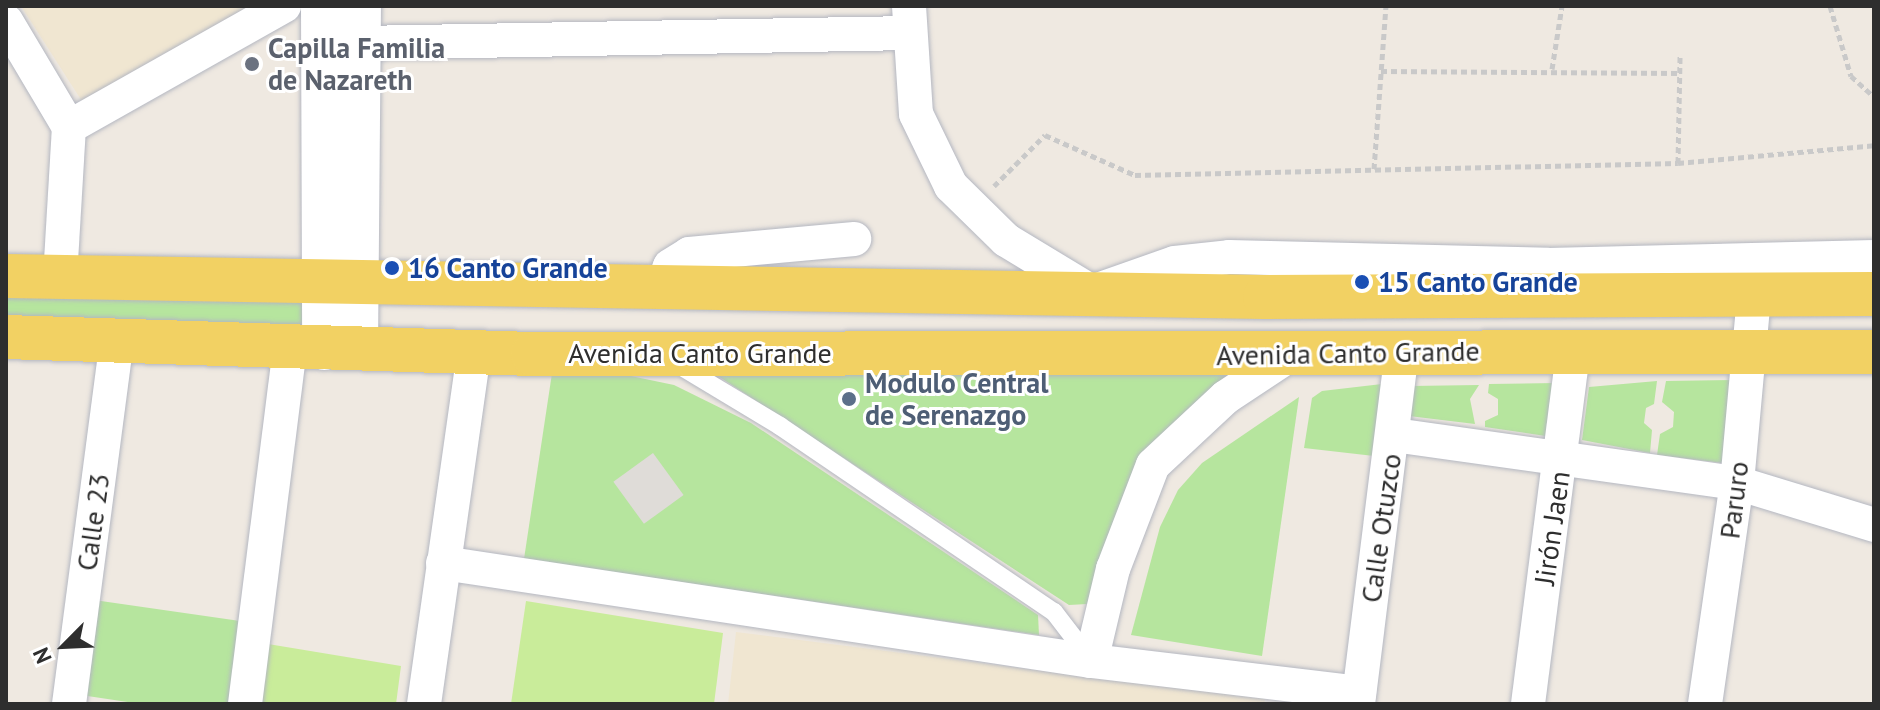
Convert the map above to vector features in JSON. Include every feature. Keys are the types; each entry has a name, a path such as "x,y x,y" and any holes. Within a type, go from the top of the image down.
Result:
{"main road":[{"name":"Avenida Canto Grande","path":"6,276 340,284 1489,299 1874,294"},
{"name":"Avenida Canto Grande","path":"6,337 474,352 1874,352"}],"street":[{"path":"69,127 284,6"},
{"path":"323,6 340,284"},
{"path":"245,704 323,348 340,284 360,25 910,20 916,114 951,186 1006,240 1092,292 1175,263 1229,257 1548,265 1874,257"},
{"path":"8,29 69,127 60,278"},
{"path":"662,287 670,266 689,254 854,239"},
{"name":"Paruro","path":"1705,704 1737,483 1754,295"},
{"name":"Calle 23","path":"69,704 117,340"},
{"path":"424,704 474,352"},
{"path":"1091,661 1113,569 1153,465 1226,397 1294,352"},
{"name":"Calle Otuzco","path":"1358,699 1394,435 1402,352"},
{"name":"Jirón Jaen","path":"1528,704 1562,459 1573,352"},
{"path":"1394,435 1737,483 1874,525"},
{"path":"443,563 1358,699"}],"lane":[{"path":"668,352 675,362 780,426 1054,612 1091,661"}],"path":[{"path":"1374,169 1386,6"},
{"path":"1552,69 1562,6"},
{"path":"1830,6 1851,76 1874,97"},
{"path":"1678,163 1680,56"},
{"path":"1381,71 1552,69 1680,73"},
{"path":"974,207 1045,135 1135,175 1678,163 1874,145"}],"shaded area":[{"path":"21,6 252,6 87,109"},
{"path":"653,453 684,495 644,524 613,482"},
{"path":"736,632 1265,699 1264,704 728,704"}],"green space":[{"path":"6,294 304,299 303,331 6,326"},
{"path":"554,360 674,385 751,423 1038,615 1039,635 524,559"},
{"path":"695,361 1265,363 1108,540 1087,604 1069,605"},
{"path":"1732,380 1723,463 1657,455 1660,434 1673,427 1674,412 1662,402 1666,381"},
{"path":"1657,381 1654,404 1646,408 1644,423 1652,430 1650,453 1582,440 1589,387"},
{"path":"1557,383 1552,437 1485,427 1485,421 1498,415 1498,399 1488,393 1489,384"},
{"path":"1382,384 1374,456 1304,448 1312,398 1322,391"},
{"path":"1479,385 1470,399 1475,424 1409,416 1411,386"},
{"path":"1299,397 1262,656 1131,635 1160,527 1178,490 1202,463"},
{"path":"87,599 247,622 236,704 141,704 74,694"},
{"path":"526,601 723,633 714,704 511,704"},
{"path":"268,644 401,666 396,704 262,704"}],"place":[{"name":"Capilla Familia de Nazareth","path":"252,64"},
{"name":"16 Canto Grande","path":"392,268"},
{"name":"15 Canto Grande","path":"1362,282"},
{"name":"Modulo Central de Serenazgo","path":"849,399"}]}
